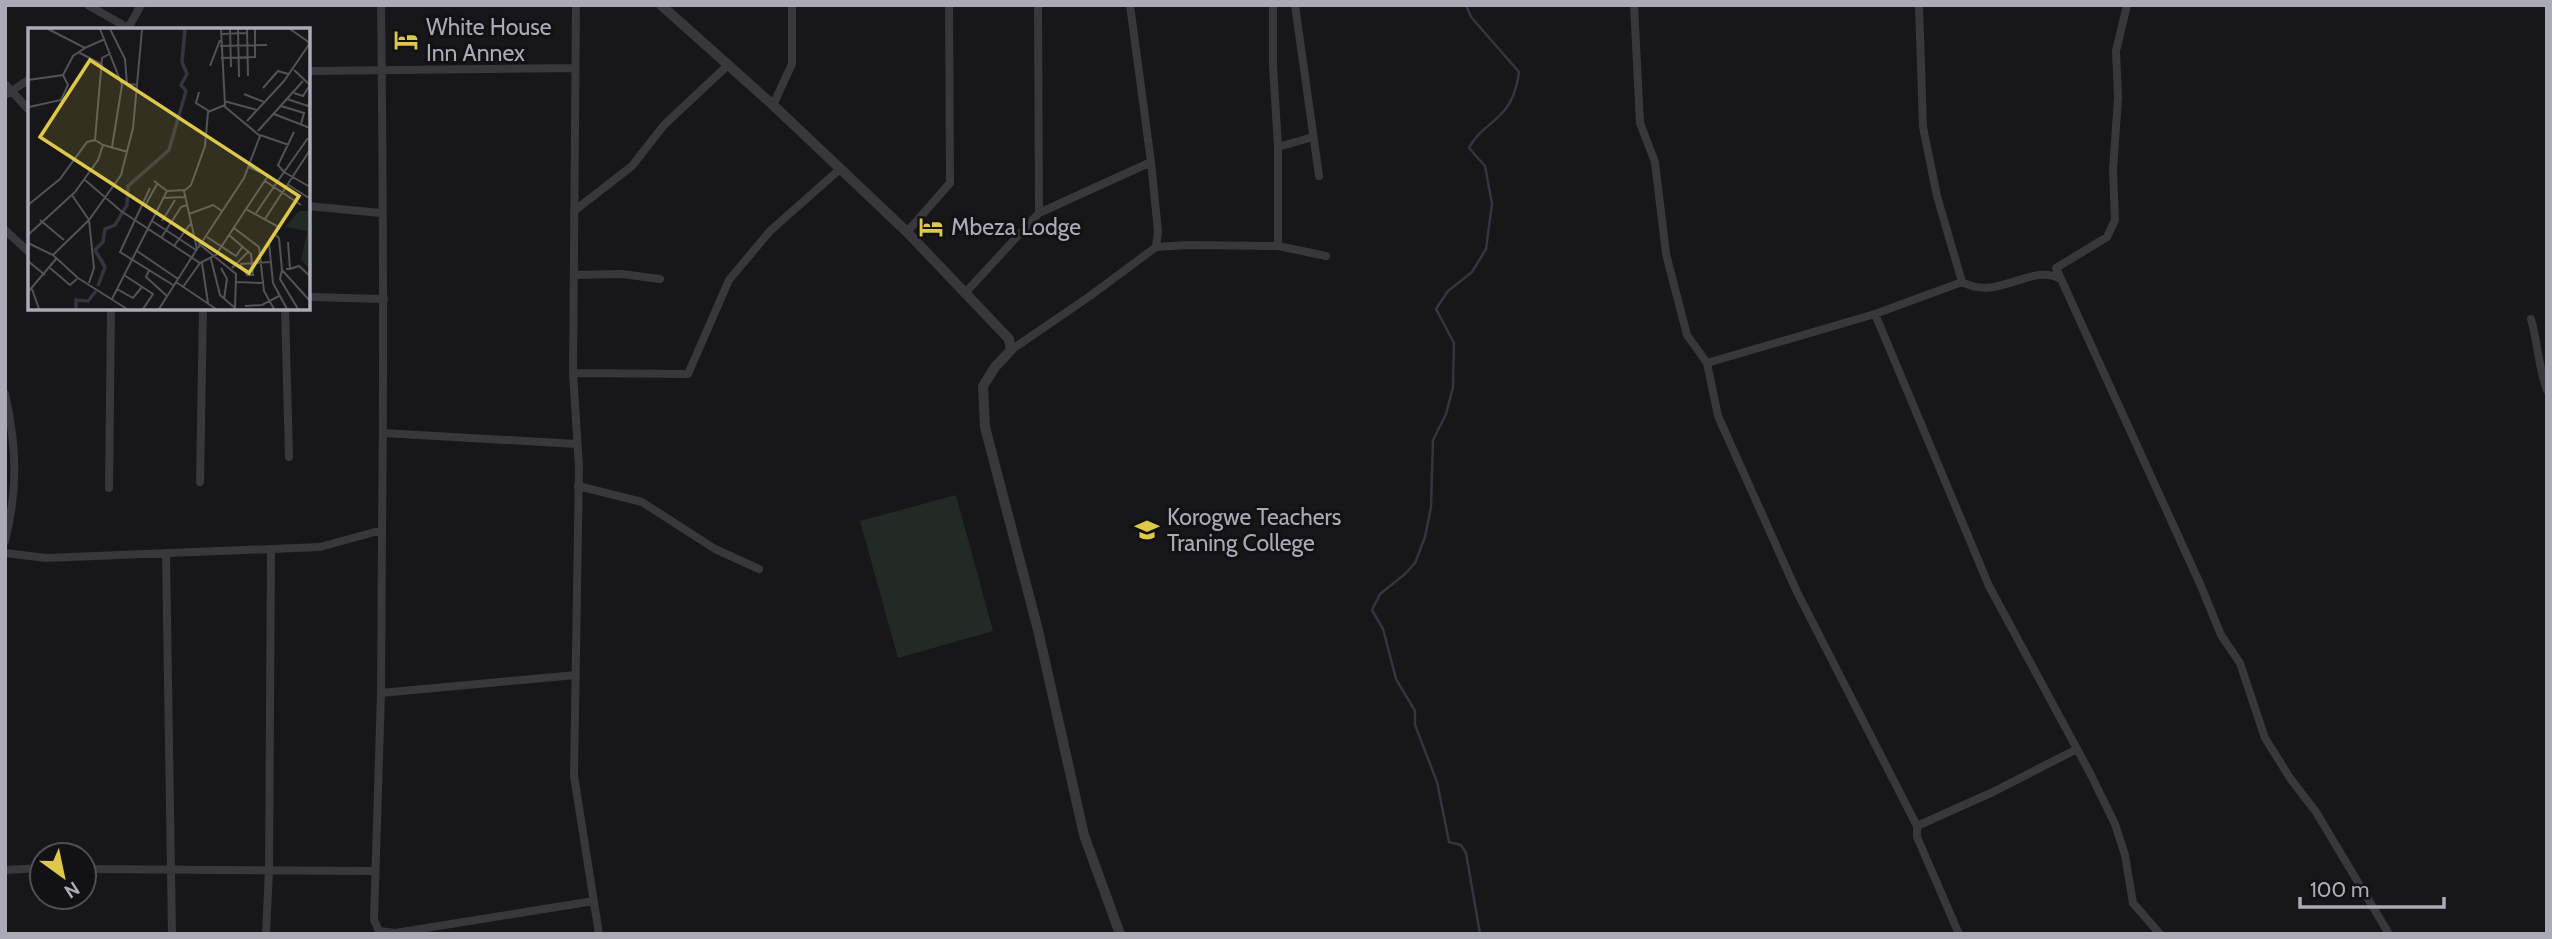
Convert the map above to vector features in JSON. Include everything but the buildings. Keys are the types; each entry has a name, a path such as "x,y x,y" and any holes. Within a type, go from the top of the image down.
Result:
{"street":[{"path":"88,5 124,28"},
{"path":"127,28 141,5"},
{"path":"381,5 383,433 381,693 374,920 379,930 395,934 557,905 594,901"},
{"path":"576,5 573,373 578,486 574,776 599,934"},
{"path":"661,5 773,105 906,232 1004,331 1011,350"},
{"path":"773,105 792,64 792,5"},
{"path":"906,232 950,183 949,5"},
{"path":"1038,5 1039,213"},
{"path":"1130,5 1151,162 1158,231 1156,247"},
{"path":"1295,5 1319,176"},
{"path":"1634,5 1640,123 1655,162 1666,254 1686,335 1707,363 1718,416 1797,592 1917,826 1917,836 1959,934"},
{"path":"1919,5 1923,127 1937,196 1962,282"},
{"path":"2127,5 2116,51 2118,98 2113,170 2115,220 2107,237 2056,268 2221,635 2240,663 2265,738 2290,778 2316,812 2389,934"},
{"path":"1273,6 1278,246"},
{"path":"575,211 632,166 664,125 727,66"},
{"path":"310,71 575,68"},
{"path":"28,80 7,90 28,109"},
{"path":"1278,148 1313,137"},
{"path":"966,292 1039,213 1151,162"},
{"path":"573,373 688,374 729,280 771,231 839,169"},
{"path":"310,206 382,213"},
{"path":"5,230 28,251"},
{"path":"1120,934 1083,835 1038,630 985,427 983,386 995,367 1011,350 1156,247 1189,244 1278,246 1326,256"},
{"path":"574,275 622,274 660,279"},
{"path":"1707,363 1875,314 1962,282 1974,288 1989,289 2040,274 2052,274 2061,279"},
{"path":"310,296 384,299"},
{"path":"109,488 111,310"},
{"path":"201,482 203,310"},
{"path":"285,310 289,457"},
{"path":"1875,314 1989,586 2115,824 2125,855 2133,903 2160,934"},
{"path":"2531,319 2537,337 2539,369 2547,390"},
{"path":"5,394 12,426 16,470 12,511 5,541"},
{"path":"383,433 577,444"},
{"path":"5,470 16,470"},
{"path":"578,486 642,502 715,549 759,569"},
{"path":"5,553 46,558 320,547 382,530"},
{"path":"266,934 269,870 271,549"},
{"path":"166,553 172,934"},
{"path":"381,693 576,675"},
{"path":"1917,826 1993,792 2077,749"},
{"path":"5,870 28,869"},
{"path":"98,869 375,871"}],"shaded area":[{"path":"956,495 993,631 898,658 860,521"}],"waterway":[{"path":"1466,5 1471,17 1519,72 1509,105 1469,148 1485,166 1492,204 1486,249 1472,272 1448,291 1436,309 1454,343 1453,387 1446,414 1433,440 1431,507 1425,537 1415,563 1380,594 1372,610 1383,629 1396,679 1415,711 1415,725 1437,782 1449,842 1461,845 1466,853 1480,934"}],"place":[{"name":"White House Inn Annex","path":"406,40"},
{"name":"Mbeza Lodge","path":"931,227"},
{"name":"Korogwe Teachers Traning College","path":"1147,530"}]}
